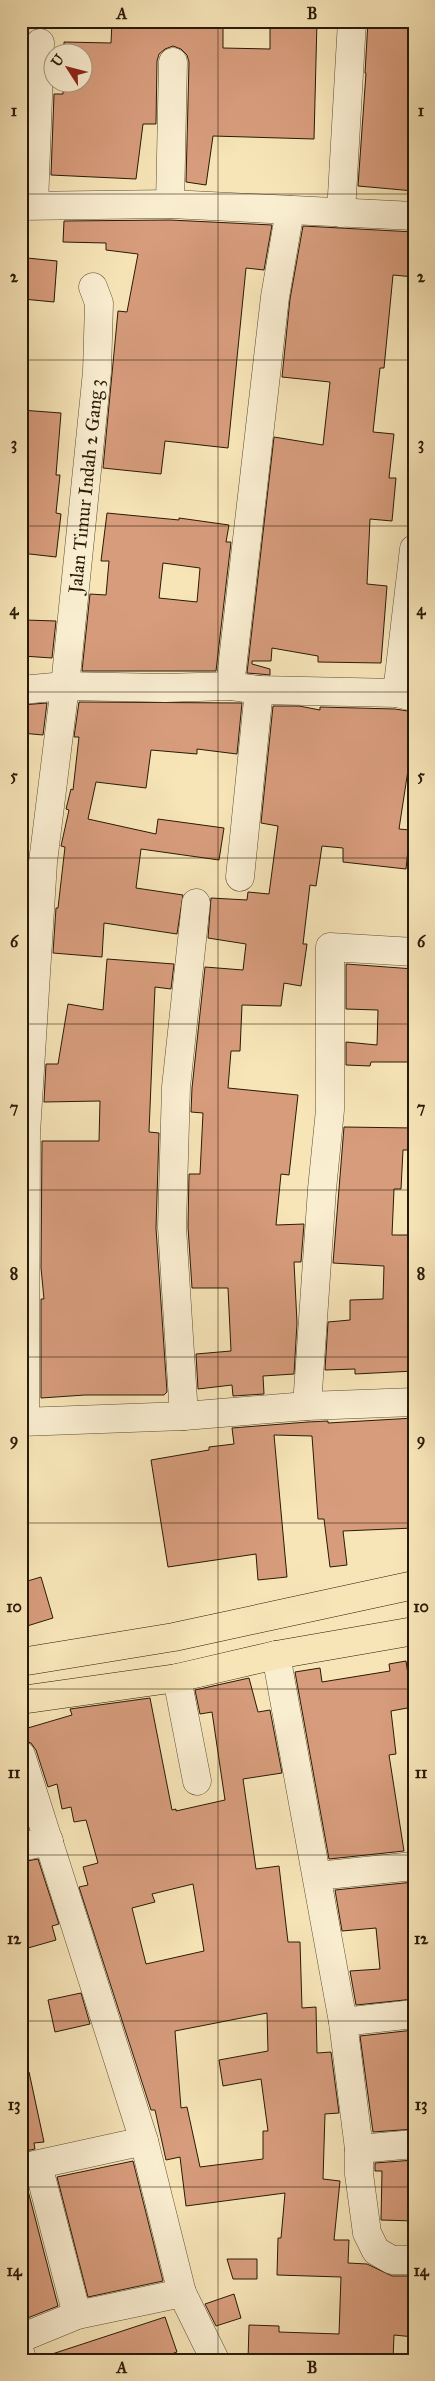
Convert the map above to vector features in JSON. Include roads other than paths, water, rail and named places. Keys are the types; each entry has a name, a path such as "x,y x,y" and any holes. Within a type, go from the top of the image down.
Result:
{"main road":[{"path":"21,1662 174,1637 414,1585"},
{"path":"21,1700 177,1678 276,1655 414,1631"}],"street":[{"path":"341,213 352,21"},
{"path":"40,43 28,205 170,204 414,216"},
{"path":"170,204 173,62"},
{"path":"230,686 274,297 290,210"},
{"name":"Jalan Timur Indah 2 Gang 3","path":"23,1422 26,1134 43,862 65,686 97,372 98,303 93,287"},
{"path":"21,690 65,686 165,688 230,686 259,690 405,695 414,549"},
{"path":"240,877 259,690"},
{"path":"184,1416 172,1226 176,1088 196,903"},
{"path":"307,1406 322,1189 330,1110 330,947 414,952"},
{"path":"23,1422 184,1416 307,1406 414,1402"},
{"path":"276,1655 344,2022 359,2149 358,2174 371,2243 376,2251 392,2260 414,2260"},
{"path":"177,1678 197,1781"},
{"path":"21,1755 144,2141 182,2293 215,2360"},
{"path":"21,1848 49,1842"},
{"path":"317,1876 414,1866"},
{"path":"344,2022 414,2014"},
{"path":"77,2315 30,2167 144,2141"},
{"path":"359,2149 414,2144"},
{"path":"21,2338 77,2315 182,2293"},
{"path":"21,2355 22,2360"}]}
